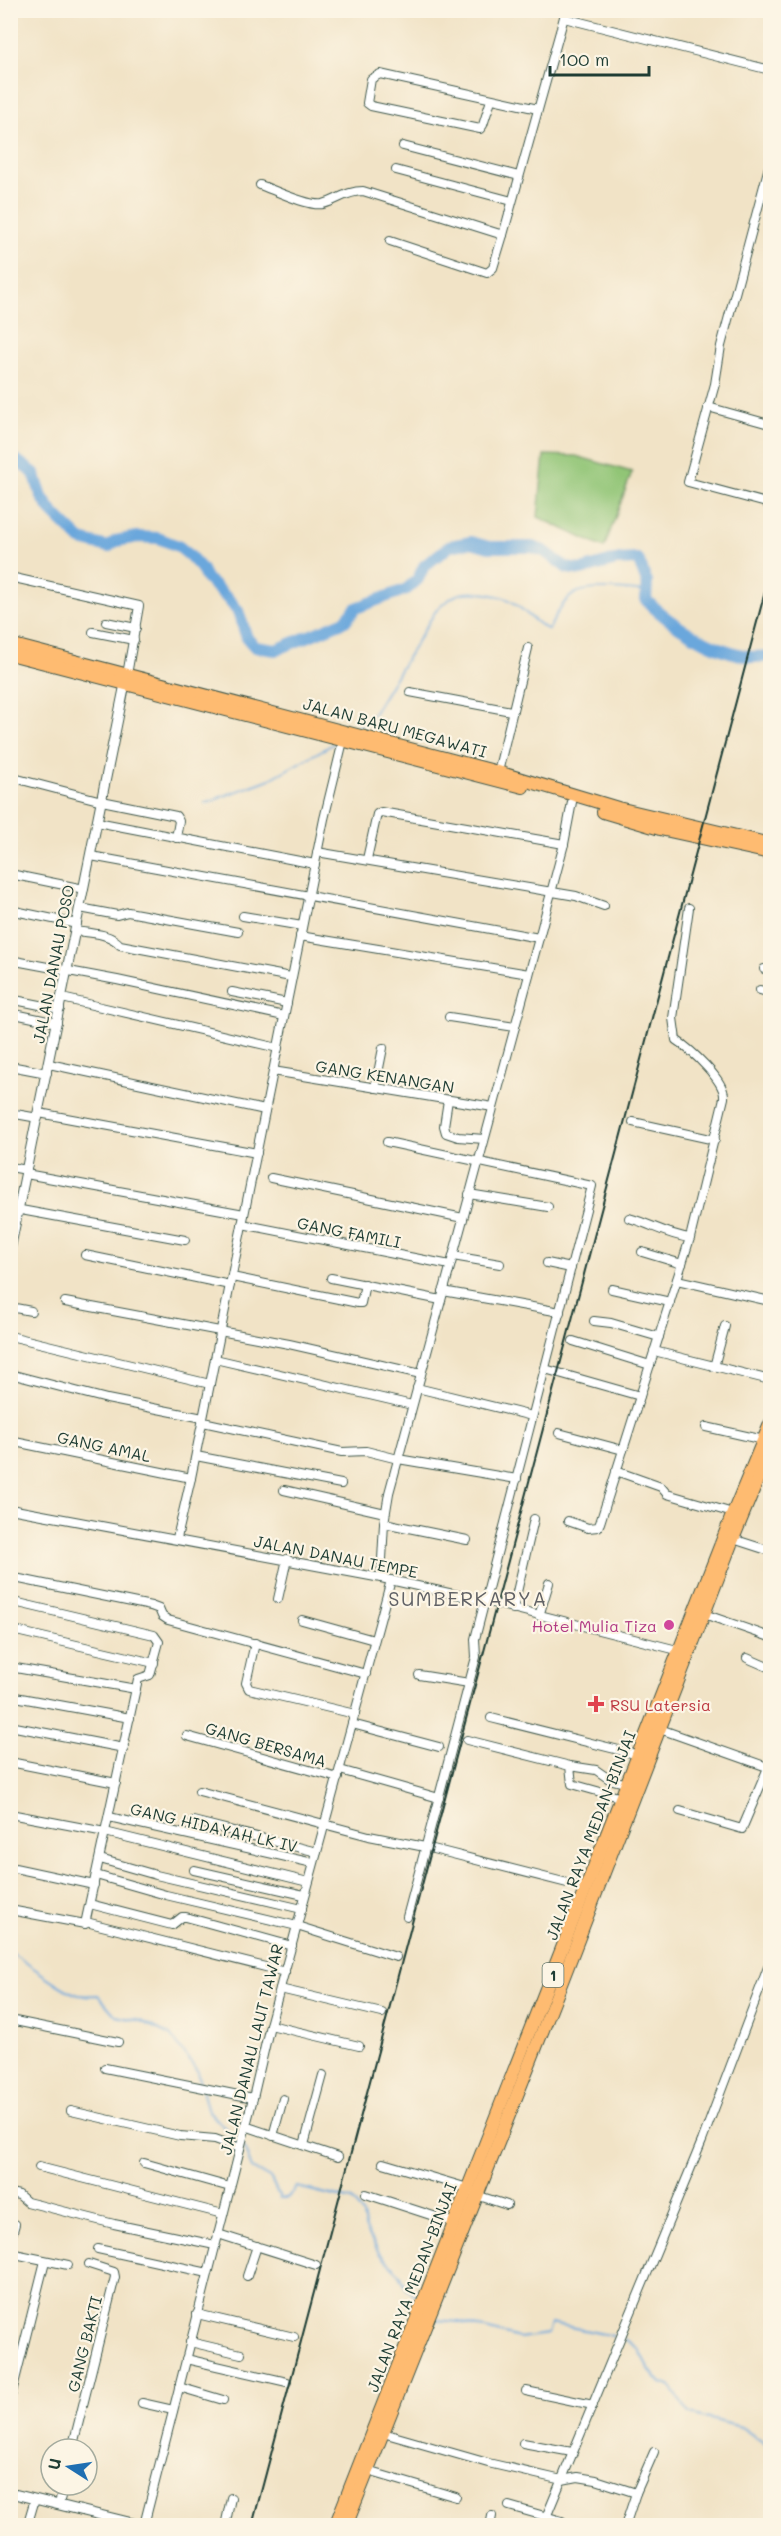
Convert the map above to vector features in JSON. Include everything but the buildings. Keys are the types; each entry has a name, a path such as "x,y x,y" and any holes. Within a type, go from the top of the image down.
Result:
{"main road":[{"name":"JALAN BARU MEGAWATI","path":"10,644 126,680"},
{"name":"JALAN BARU MEGAWATI","path":"10,654 276,717 548,794 660,829 771,853"},
{"name":"JALAN BARU MEGAWATI","path":"342,737 498,772 618,808 771,844"},
{"name":"JALAN RAYA MEDAN-BINJAI","path":"346,2526 622,1798 684,1652 704,1614 768,1450 771,1424"},
{"name":"JALAN RAYA MEDAN-BINJAI","path":"335,2526 455,2223 472,2192 660,1729 684,1652 733,1513 768,1450"}],"street":[{"path":"390,241 487,273 493,268 565,14 771,70"},
{"path":"491,100 480,129 371,106 367,103 371,79 380,74 538,109"},
{"path":"403,146 519,176"},
{"path":"771,163 721,346 716,384 688,482 771,504"},
{"path":"396,170 512,201"},
{"path":"260,185 311,203 322,204 344,194 363,191 503,235"},
{"path":"708,407 769,424"},
{"name":"JALAN DANAU POSO","path":"10,577 139,606 27,1172 15,1209 10,1250"},
{"path":"106,622 136,628"},
{"path":"93,632 134,640"},
{"path":"498,772 528,648"},
{"path":"410,692 511,711"},
{"path":"177,1538 196,1456 291,977 342,737"},
{"path":"10,777 102,801 176,816 179,821 176,838"},
{"path":"381,1578 385,1513 398,1459 564,844 572,802"},
{"path":"367,859 377,814 381,812 564,844"},
{"path":"98,822 315,864"},
{"path":"317,852 576,896 604,906"},
{"path":"91,856 539,938"},
{"path":"10,874 84,889"},
{"path":"80,908 117,915 128,912 237,932"},
{"path":"568,1521 588,1528 597,1527 690,1239 725,1092 707,1068 676,1040 673,1025 689,908"},
{"path":"10,910 107,936 115,939 120,945 291,977"},
{"path":"243,916 302,926"},
{"path":"300,936 529,974"},
{"path":"10,960 117,980 284,1016"},
{"path":"760,990 771,993"},
{"path":"232,992 287,1003"},
{"path":"62,998 278,1048"},
{"path":"10,999 60,1009"},
{"path":"10,1013 57,1023"},
{"path":"449,1017 515,1027"},
{"path":"375,1088 383,1048"},
{"path":"10,1066 48,1069 265,1110"},
{"name":"GANG KENANGAN","path":"273,1071 493,1107"},
{"path":"448,1100 444,1126 446,1132 458,1137 484,1139"},
{"path":"10,1113 38,1115 257,1153"},
{"path":"633,1122 715,1140"},
{"path":"387,1142 592,1186 475,1639 476,1657 439,1798 429,1848 407,1917"},
{"path":"10,1167 244,1214"},
{"path":"271,1178 463,1218"},
{"path":"470,1194 548,1207"},
{"path":"15,1209 185,1240"},
{"path":"629,1218 645,1223 660,1232 690,1239"},
{"name":"GANG FAMILI","path":"242,1224 450,1265"},
{"path":"642,1252 682,1264"},
{"path":"85,1255 230,1285"},
{"path":"453,1256 500,1264"},
{"path":"547,1263 571,1268"},
{"path":"232,1276 358,1303 361,1303 365,1284"},
{"path":"331,1278 560,1312"},
{"path":"677,1280 771,1301"},
{"path":"612,1288 670,1302"},
{"path":"65,1302 220,1333 289,1344 421,1374"},
{"path":"10,1306 31,1311"},
{"path":"594,1321 611,1323 659,1337"},
{"path":"714,1367 725,1326"},
{"path":"10,1336 210,1384"},
{"path":"573,1341 650,1365"},
{"path":"654,1351 771,1380"},
{"path":"215,1359 412,1405"},
{"path":"545,1368 640,1396"},
{"path":"10,1374 107,1399 342,1452 361,1450 398,1459 517,1479"},
{"path":"417,1388 532,1416"},
{"path":"706,1427 768,1450"},
{"path":"559,1433 623,1450"},
{"name":"GANG AMAL","path":"10,1441 191,1478"},
{"path":"196,1456 341,1484"},
{"path":"616,1471 662,1487 667,1494 733,1513"},
{"path":"284,1490 385,1513"},
{"name":"JALAN DANAU TEMPE","path":"10,1509 177,1538 391,1580 485,1600 539,1616 684,1652"},
{"path":"513,1609 534,1519"},
{"path":"384,1523 467,1540"},
{"path":"733,1539 771,1551"},
{"path":"278,1599 287,1559"},
{"path":"10,1577 151,1606 159,1609 162,1616 168,1620 366,1674"},
{"name":"JALAN DANAU LAUT TAWAR","path":"144,2525 254,2098 270,2025 391,1580"},
{"path":"539,1616 549,1583"},
{"path":"10,1601 154,1635 159,1642 150,1675 138,1679 86,1922"},
{"path":"704,1614 771,1637"},
{"path":"302,1620 374,1640"},
{"path":"11,1632 154,1663"},
{"path":"255,1643 246,1683 249,1689 355,1714"},
{"path":"747,1658 771,1668"},
{"path":"10,1667 136,1689"},
{"path":"419,1675 469,1683"},
{"path":"10,1696 130,1718"},
{"path":"491,1718 639,1755"},
{"path":"352,1724 439,1747"},
{"path":"10,1726 124,1748"},
{"path":"660,1729 770,1766 742,1829 681,1811"},
{"name":"GANG BERSAMA","path":"187,1736 439,1798"},
{"path":"467,1740 570,1766 596,1770 609,1779 628,1784"},
{"path":"10,1762 116,1783"},
{"path":"570,1766 572,1784 622,1798"},
{"path":"199,1791 587,1888"},
{"path":"10,1814 105,1832 308,1882"},
{"name":"GANG HIDAYAH LK IV","path":"109,1817 313,1863"},
{"path":"193,1821 317,1852"},
{"path":"100,1859 177,1880 302,1909"},
{"path":"10,1867 94,1885"},
{"path":"194,1870 304,1895"},
{"path":"96,1875 166,1895 297,1926 396,1957"},
{"path":"90,1904 172,1925 182,1917 186,1917 292,1946"},
{"path":"10,1911 81,1925 86,1922 285,1972"},
{"path":"547,2515 702,2141 771,1962"},
{"path":"280,1989 382,2013"},
{"path":"10,2020 118,2042"},
{"path":"270,2025 359,2046"},
{"path":"105,2068 254,2098"},
{"path":"304,2145 323,2074"},
{"path":"273,2136 283,2099"},
{"path":"71,2111 180,2136 215,2139 240,2147"},
{"path":"245,2126 338,2157"},
{"path":"144,2163 230,2187"},
{"path":"383,2163 507,2205"},
{"path":"39,2168 223,2214"},
{"path":"10,2193 20,2195 27,2202 114,2224 215,2245"},
{"path":"366,2194 455,2223"},
{"path":"10,2241 15,2224"},
{"path":"218,2234 316,2265"},
{"path":"247,2276 257,2246"},
{"path":"98,2250 208,2273"},
{"path":"10,2253 68,2265"},
{"path":"10,2400 45,2261"},
{"name":"GANG BAKTI","path":"75,2437 115,2277 114,2272 110,2270 89,2264"},
{"path":"197,2314 294,2337"},
{"path":"190,2342 241,2354"},
{"path":"186,2359 287,2382"},
{"path":"179,2387 223,2400"},
{"path":"526,2391 592,2405"},
{"path":"142,2403 173,2410"},
{"path":"383,2433 488,2463 562,2480 578,2477 636,2493"},
{"path":"523,2442 572,2452"},
{"path":"625,2526 654,2452"},
{"path":"368,2471 456,2497"},
{"path":"10,2493 144,2525"},
{"path":"59,2505 61,2497"},
{"path":"225,2526 231,2498"},
{"path":"27,2526 35,2499"},
{"path":"509,2506 547,2515 562,2521 564,2526"},
{"path":"490,2526 492,2516"}],"green space":[{"path":"544,455 576,456 632,472 604,548 538,517"}],"waterway":[{"path":"10,456 34,473 42,497 53,513 81,540 108,547 116,541 137,537 158,538 178,546 189,555 201,568 206,578 238,611 247,638 255,647 276,650 345,621 356,608 407,589 418,579 424,566 450,546 471,542 489,547 532,547 544,551 567,568 581,570 616,560 638,559 647,582 646,600 668,619 709,644 724,650 752,657 770,657"},
{"path":"355,730 373,714 435,612 453,596 473,592 506,598 549,630 564,604 576,593 600,589 645,592"},
{"path":"205,803 270,779 335,743"},
{"path":"10,1952 72,1993 98,1995 116,2016 141,2021 170,2035 198,2072 207,2109 238,2142"},
{"path":"244,2148 252,2168 271,2179 280,2198 287,2198 297,2187 352,2200 363,2215 365,2227 379,2253 400,2274 407,2289 419,2297"},
{"path":"437,2320 459,2322 519,2338 548,2334 551,2323 613,2336"},
{"path":"625,2339 638,2349 649,2369 661,2383 670,2386 690,2414 741,2427 770,2447"}],"railway":[{"path":"252,2526 770,573"}],"place":[{"name":"Hotel Mulia Tiza","path":"669,1625"},
{"name":"RSU Latersia","path":"596,1704"}],"district":[{"name":"SUMBERKARYA","path":"468,1598"}]}
